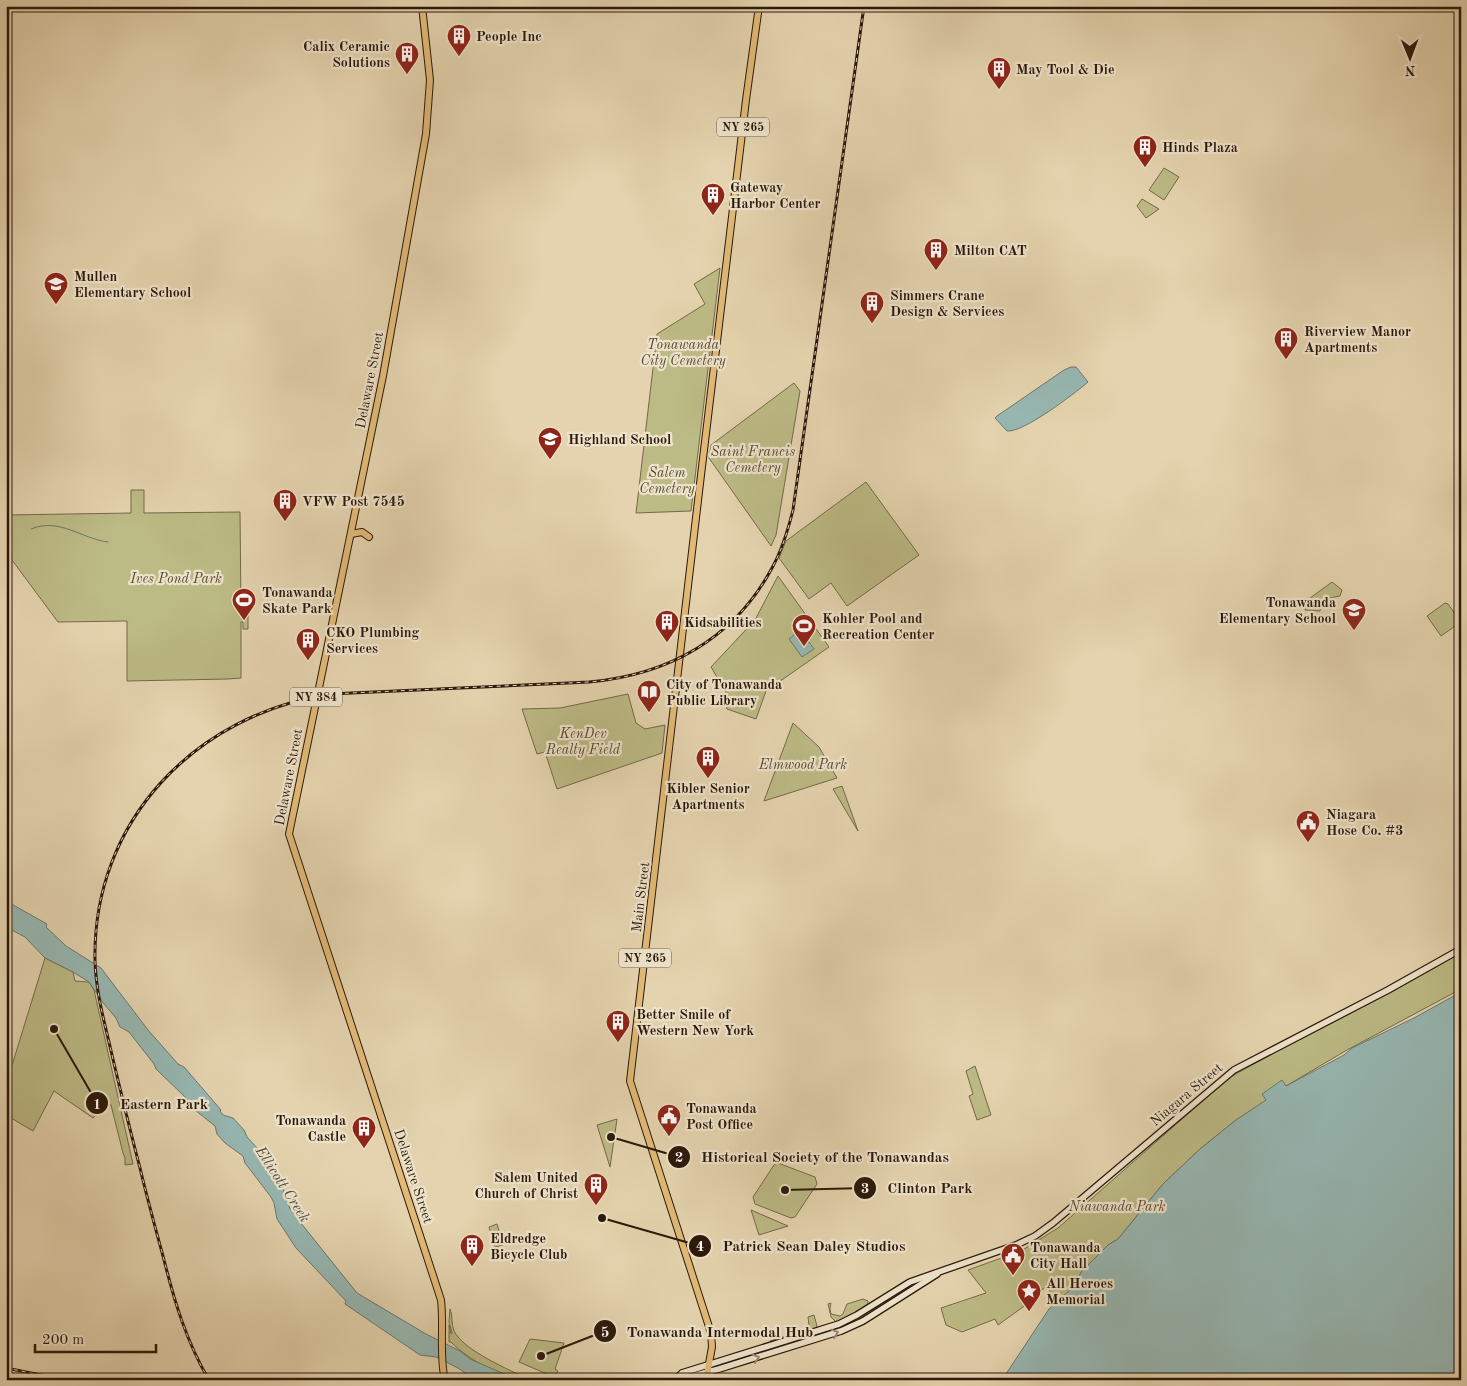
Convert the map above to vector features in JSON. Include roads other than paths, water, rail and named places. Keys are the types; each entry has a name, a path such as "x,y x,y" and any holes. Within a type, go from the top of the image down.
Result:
{"main road":[{"name":"Delaware Street","path":"422,6 430,77 424,148 385,366 289,834 441,1300 445,1379"},
{"name":"Main Street","path":"709,1364 712,1347 711,1333 630,1081 746,100 759,6"},
{"path":"351,534 362,532 369,537"},
{"name":"Niagara Street","path":"669,1380 678,1377 682,1373 709,1364 839,1324 857,1316 910,1282 1016,1246 1036,1236 1234,1070 1388,990 1461,949"},
{"name":"Niagara Street","path":"678,1377 685,1378 707,1372 821,1338 852,1326 939,1273"},
{"name":"NY 265","path":"706,1380 709,1364"}],"water":[{"path":"1076,367 1088,382 1048,412 1024,426 1007,431 995,418 1064,370"},
{"name":"Kohler Pool and Recreation Center","path":"795,634 803,645 809,642 814,649 802,657 789,639"},
{"name":"Ellicott Creek","path":"6,901 47,924 46,927 66,946 101,968 148,1030 178,1064 184,1067 221,1110 223,1115 233,1118 244,1130 247,1137 257,1148 259,1156 283,1189 290,1209 298,1214 300,1222 357,1293 426,1334 460,1351 470,1359 518,1380 475,1380 458,1368 436,1357 420,1355 345,1304 346,1301 296,1248 277,1219 271,1197 245,1163 243,1156 225,1143 217,1134 215,1126 195,1110 184,1096 156,1069 129,1032 120,1027 116,1018 89,982 45,958 25,937 6,927"},
{"path":"1461,992 1461,1380 1002,1380 1049,1309 1071,1289 1082,1271 1108,1245 1118,1239 1163,1184 1200,1149 1236,1120 1266,1100 1262,1094 1282,1080 1286,1086 1344,1055 1352,1048 1414,1018"}],"waterway":[{"path":"31,529 41,526 61,527 108,542"}],"railway":[{"path":"209,1380 187,1335 172,1288 129,1126 99,997 95,961 99,910 111,863 132,821 161,783 196,751 236,725 281,706 330,694 589,682 618,678 672,662 696,649 738,615 756,593 776,561 793,510 864,6"},
{"path":"6,1368 66,1380"}],"place":[{"name":"People Inc","path":"459,57"},
{"name":"Calix Ceramic Solutions","path":"407,75"},
{"name":"May Tool & Die","path":"999,90"},
{"name":"Hinds Plaza","path":"1145,168"},
{"name":"Gateway Harbor Center","path":"713,216"},
{"name":"Milton CAT","path":"936,271"},
{"name":"Mullen Elementary School","path":"56,305"},
{"name":"Simmers Crane Design & Services","path":"872,324"},
{"name":"Riverview Manor Apartments","path":"1286,360"},
{"name":"Highland School","path":"550,460"},
{"name":"VFW Post 7545","path":"285,522"},
{"name":"Tonawanda Skate Park","path":"244,621"},
{"name":"Tonawanda Elementary School","path":"1354,631"},
{"name":"Kidsabilities","path":"667,643"},
{"name":"Kohler Pool and Recreation Center","path":"804,647"},
{"name":"CKO Plumbing Services","path":"308,661"},
{"name":"City of Tonawanda Public Library","path":"649,713"},
{"name":"Kibler Senior Apartments","path":"708,779"},
{"name":"Niagara Hose Co. #3","path":"1308,843"},
{"name":"Eastern Park","path":"54,1029"},
{"name":"Better Smile of Western New York","path":"618,1043"},
{"name":"Historical Society of the Tonawandas","path":"611,1137"},
{"name":"Tonawanda Post Office","path":"669,1137"},
{"name":"Tonawanda Castle","path":"364,1149"},
{"name":"Clinton Park","path":"785,1190"},
{"name":"Salem United Church of Christ","path":"596,1206"},
{"name":"Patrick Sean Daley Studios","path":"602,1218"},
{"name":"Eldredge Bicycle Club","path":"472,1267"},
{"name":"Tonawanda City Hall","path":"1013,1276"},
{"name":"All Heroes Memorial","path":"1029,1312"},
{"name":"Tonawanda Intermodal Hub","path":"541,1356"}],"park label":[{"name":"Tonawanda City Cemetery","path":"683,352"},
{"name":"Saint Francis Cemetery","path":"753,460"},
{"name":"Salem Cemetery","path":"667,480"},
{"name":"Ives Pond Park","path":"176,578"},
{"name":"KenDev Realty Field","path":"583,742"},
{"name":"Elmwood Park","path":"803,764"},
{"name":"Niawanda Park","path":"1117,1206"}]}
